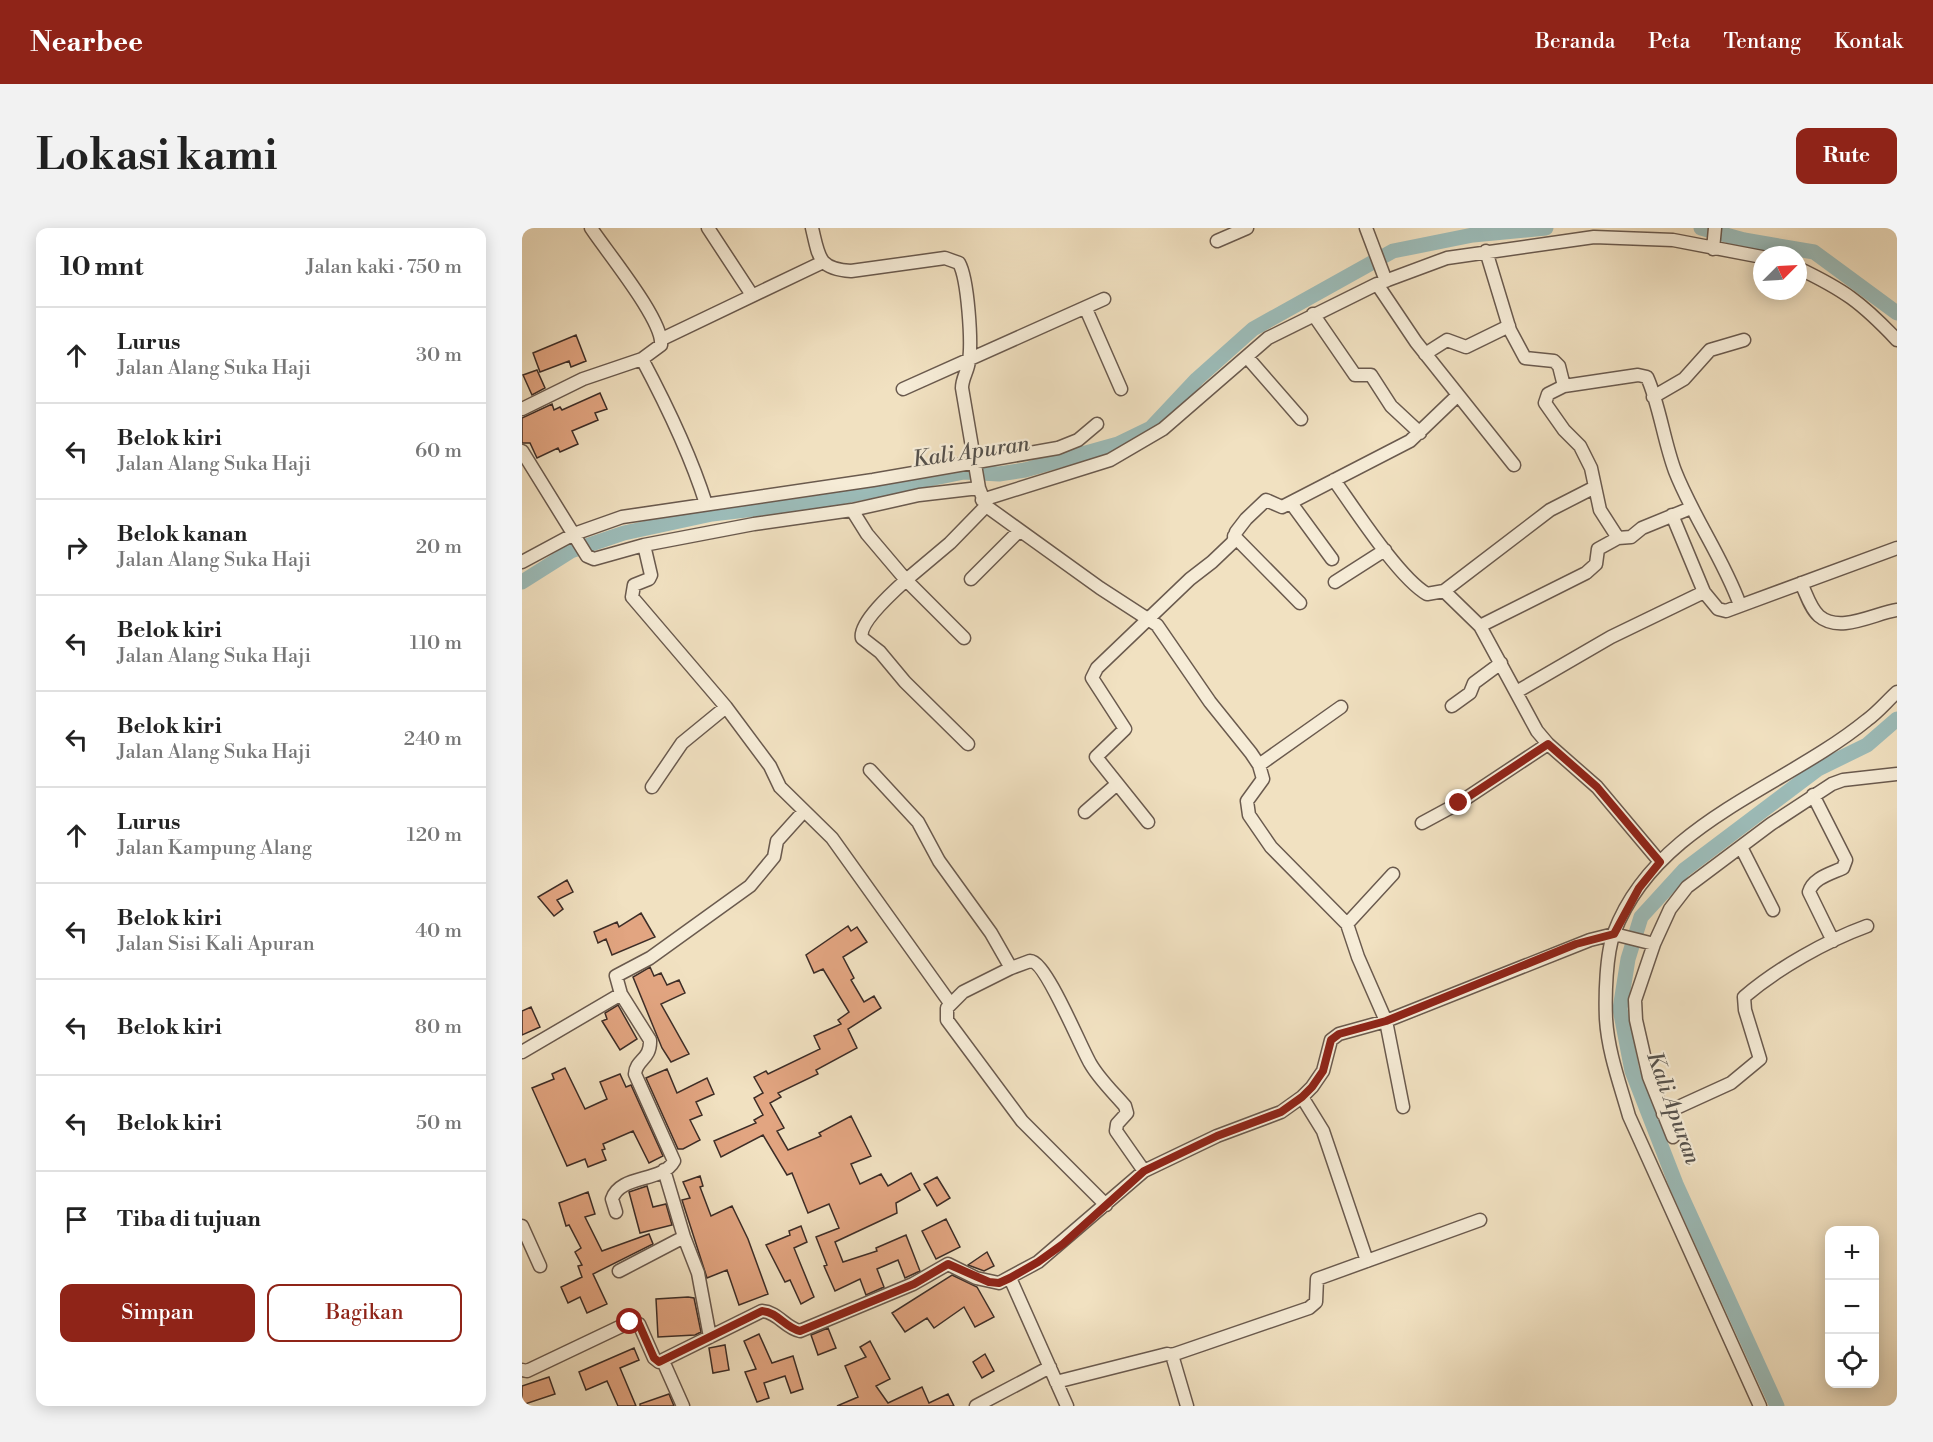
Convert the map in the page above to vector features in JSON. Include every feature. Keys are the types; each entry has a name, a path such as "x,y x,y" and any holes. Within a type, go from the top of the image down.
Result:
{"street":[{"path":"522,409 583,380 642,359 660,347 662,339 647,308 591,228"},
{"path":"708,228 752,295"},
{"path":"812,228 818,255 829,268 851,271 945,258 957,261 965,280 969,361 962,388 981,494 1019,531 1148,619 1165,634 1210,702 1259,765 1263,779 1247,801 1249,815 1271,847 1347,924 1358,957 1386,1021 1403,1107"},
{"path":"1217,241 1247,228"},
{"path":"1366,228 1382,279 1425,354 1514,465"},
{"path":"1714,246 1715,228"},
{"path":"522,451 587,556 598,558 644,545 754,524 852,510 919,495 981,494 1091,467 1129,452 1163,429 1268,338 1382,279 1447,258 1571,233 1673,240 1753,255"},
{"path":"1486,251 1509,326 1522,355 1532,360 1554,361 1559,366 1564,386"},
{"path":"662,339 823,262"},
{"path":"1807,272 1841,289 1865,306 1897,340"},
{"path":"903,389 1104,299"},
{"path":"1086,309 1120,389"},
{"path":"1314,314 1355,375 1371,375 1391,406 1420,433"},
{"path":"1425,354 1447,340 1466,347 1509,326"},
{"path":"1653,397 1684,379 1710,350 1744,340"},
{"path":"1246,357 1301,419"},
{"path":"642,359 672,418 706,504"},
{"path":"1618,538 1600,510 1591,468 1580,446 1564,430 1545,403 1548,394 1564,386 1643,375 1649,381 1675,470 1690,508 1726,572 1740,605"},
{"path":"1148,822 1096,757 1123,731 1124,725 1093,675 1148,619 1233,542 1234,536 1246,519 1266,500 1279,508 1292,503 1410,441 1458,395"},
{"path":"522,562 622,517 976,465 1068,445 1097,424"},
{"path":"1334,480 1385,550 1422,592 1427,594 1444,591 1550,510 1595,487"},
{"path":"968,744 905,682 880,652 862,638 863,627 906,580 950,543 981,494"},
{"path":"1292,503 1332,559"},
{"path":"1480,626 1586,573 1596,564 1598,549 1618,538 1631,537 1690,508"},
{"path":"852,510 867,534 906,580 964,638"},
{"path":"1672,515 1704,592 1709,601 1721,611 1897,548"},
{"path":"971,579 1019,531"},
{"path":"1234,536 1300,603"},
{"path":"644,545 651,575 649,579 633,585 632,597 726,707 770,766 780,787 847,857 950,1003"},
{"path":"1335,582 1385,550"},
{"path":"1800,583 1816,613 1830,621 1860,620 1897,610"},
{"path":"1444,591 1480,626 1518,691 1537,730 1548,744 1597,787 1660,862"},
{"path":"1518,691 1611,637 1704,592"},
{"path":"1452,706 1470,693 1474,683 1500,663"},
{"path":"1760,1406 1652,1169 1626,1106 1610,1046 1606,1020 1606,996 1619,935 1639,888 1660,862 1737,802 1866,721 1897,692"},
{"path":"652,787 682,743 726,707"},
{"path":"1259,765 1341,707"},
{"path":"1422,823 1459,803 1548,744"},
{"path":"870,770 918,822 939,861 991,933 1011,968"},
{"path":"1673,1137 1649,1077 1636,1020 1635,1000 1649,943 1677,897 1814,795 1843,780 1897,774"},
{"path":"1085,812 1117,784"},
{"path":"1814,795 1846,860 1843,868 1813,883 1809,892 1833,941"},
{"path":"616,1212 612,1199 618,1189 664,1170 672,1165 673,1157 634,1074 635,1068 648,1056 650,1040 621,994 616,976 650,958 750,886 774,857 777,841 804,811"},
{"path":"1741,848 1773,910"},
{"path":"1347,924 1393,874"},
{"path":"1663,1114 1731,1083 1756,1064 1761,1054 1745,1010 1744,997 1762,982 1833,941 1867,926"},
{"path":"522,1370 527,1371 630,1322 639,1324 654,1358 663,1361 762,1311 775,1315 790,1329 800,1331 914,1284 948,1264 989,1282 999,1283 1055,1250 1144,1171 1217,1136 1281,1112 1302,1097 1323,1071 1331,1040 1339,1034 1386,1021 1576,944 1619,935 1649,943"},
{"path":"1106,1205 1022,1120 998,1091 947,1020 946,1012 950,1003 963,992 1011,968 1029,961 1038,964 1056,993 1091,1064 1125,1106 1126,1115 1117,1124 1116,1131 1144,1171"},
{"path":"522,1052 621,994"},
{"path":"1302,1097 1323,1131 1366,1261"},
{"path":"664,1170 684,1238 698,1273 710,1336"},
{"path":"1056,1382 1167,1353 1172,1355 1309,1308 1316,1302 1317,1279 1480,1220"},
{"path":"522,1226 540,1266"},
{"path":"619,1271 684,1238"},
{"path":"1010,1278 1067,1406"},
{"path":"1172,1355 1187,1406"},
{"path":"663,1361 683,1406"},
{"path":"976,1406 1050,1367"}],"building":[{"path":"576,335 586,361 571,367 569,361 540,372 533,353"},
{"path":"537,370 545,388 532,395 523,375"},
{"path":"600,393 607,409 595,413 598,420 572,431 578,444 560,452 558,448 537,458 530,443 522,443 522,418 552,404 554,410 560,407 562,410"},
{"path":"567,880 573,892 557,900 563,909 554,916 538,897"},
{"path":"641,913 655,937 612,955 606,939 598,943 594,932 617,922 619,927"},
{"path":"848,926 851,931 857,927 867,942 843,957 854,978 851,980 864,1002 874,996 881,1008 848,1029 857,1048 816,1070 818,1074 778,1093 781,1097 770,1103 784,1128 777,1131 788,1150 821,1136 819,1133 851,1116 871,1156 851,1164 860,1184 881,1174 888,1186 911,1173 920,1190 896,1203 897,1213 835,1242 843,1262 877,1251 876,1248 906,1235 920,1271 905,1278 898,1260 877,1269 884,1287 866,1295 860,1279 835,1291 824,1266 827,1265 816,1237 839,1228 829,1204 808,1213 792,1173 787,1175 763,1135 721,1157 714,1141 756,1123 754,1120 763,1115 754,1098 763,1093 754,1077 766,1071 768,1074 820,1049 814,1036 841,1024 838,1020 849,1012 823,969 814,973 806,955"},
{"path":"650,967 654,976 661,973 667,985 679,980 685,993 661,1004 689,1054 671,1062 662,1048 633,977"},
{"path":"618,1005 637,1039 620,1050 602,1021 607,1019 605,1013"},
{"path":"531,1007 540,1027 522,1035 522,1011"},
{"path":"565,1068 585,1109 607,1099 600,1082 620,1074 626,1087 631,1085 663,1156 649,1163 633,1131 603,1144 605,1149 602,1150 606,1160 588,1167 585,1159 567,1166 532,1088 554,1079 552,1074"},
{"path":"667,1069 677,1093 707,1078 714,1094 696,1102 702,1115 690,1120 700,1140 683,1149 678,1149 646,1078"},
{"path":"700,1176 703,1186 700,1187 711,1216 732,1206 748,1239 768,1294 739,1305 727,1270 707,1278 682,1200 690,1198 683,1182"},
{"path":"937,1177 950,1198 937,1206 924,1184"},
{"path":"647,1186 653,1207 666,1204 672,1225 640,1233 629,1192"},
{"path":"588,1192 595,1214 585,1217 602,1251 649,1234 653,1244 593,1274 607,1304 587,1313 580,1297 568,1303 561,1287 582,1277 578,1266 582,1265 575,1252 581,1248 569,1225 566,1226 559,1203"},
{"path":"946,1219 960,1247 936,1259 922,1231"},
{"path":"801,1226 807,1242 794,1248 814,1297 801,1304 790,1280 785,1282 766,1245 790,1235 789,1231"},
{"path":"987,1252 994,1266 984,1271 968,1265"},
{"path":"952,1275 977,1287 994,1317 975,1327 964,1307 934,1328 927,1318 905,1332 892,1313"},
{"path":"694,1298 701,1332 695,1335 658,1337 656,1299"},
{"path":"828,1328 836,1348 818,1355 811,1335"},
{"path":"759,1334 772,1363 793,1356 803,1389 791,1393 785,1376 764,1383 769,1398 757,1402 745,1372 756,1369 744,1341"},
{"path":"870,1341 890,1379 876,1386 888,1403 922,1387 929,1403 948,1394 954,1406 837,1406 858,1397 845,1366 866,1357 860,1347"},
{"path":"725,1345 729,1370 713,1373 709,1348"},
{"path":"634,1348 639,1360 620,1368 636,1406 618,1406 607,1381 586,1390 579,1372"},
{"path":"985,1354 994,1371 982,1378 973,1362"},
{"path":"549,1377 555,1394 522,1405 522,1386"},
{"path":"669,1394 674,1406 640,1406 640,1404"}],"waterway":[{"name":"Kali Apuran","path":"522,582 571,551 624,533 712,514 822,501 964,472 999,474 1025,470 1118,444 1151,428 1197,379 1253,329 1393,251 1473,235 1546,228"},
{"path":"1701,228 1744,240 1814,252 1897,313"},
{"name":"Kali Apuran","path":"1777,1406 1676,1184 1632,1071 1620,1009 1628,959 1641,917 1684,870 1818,769 1867,745 1897,719"}],"route":[{"path":"630,1322 639,1324 654,1358 659,1362 762,1311 769,1311 790,1329 800,1331 914,1284 948,1264 976,1278 999,1283 1038,1262 1063,1244 1144,1171 1217,1136 1281,1112 1302,1097 1323,1071 1331,1040 1339,1034 1386,1021 1576,944 1614,934 1639,888 1660,862 1597,787 1548,744 1459,803"}]}
